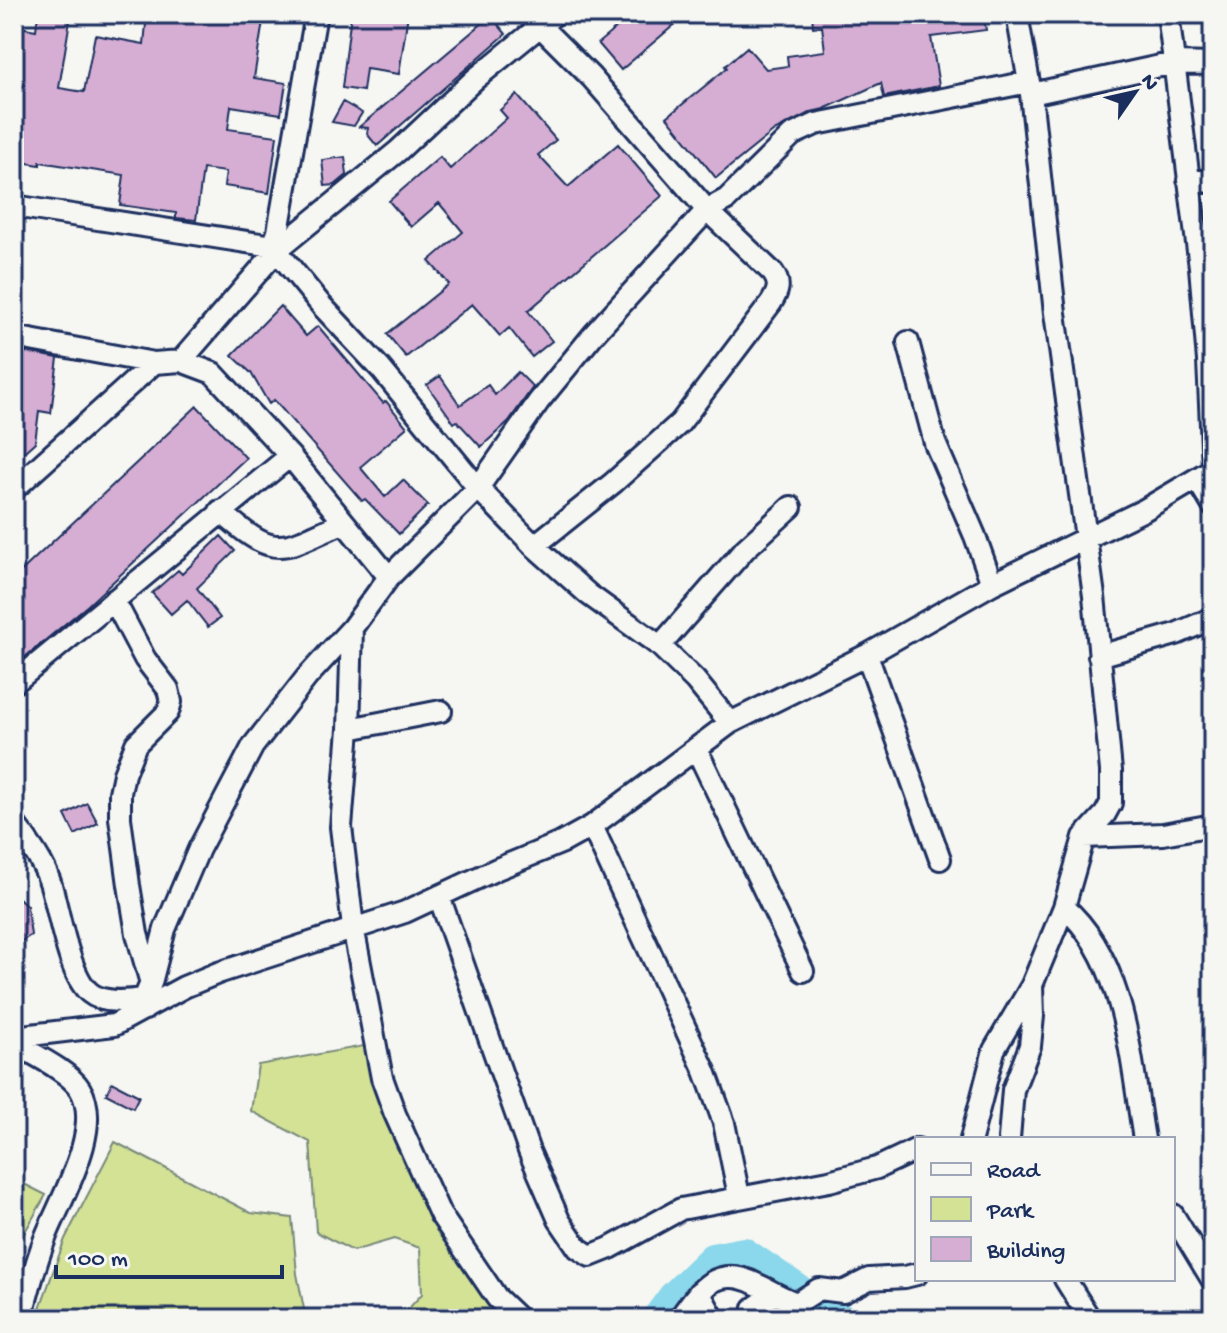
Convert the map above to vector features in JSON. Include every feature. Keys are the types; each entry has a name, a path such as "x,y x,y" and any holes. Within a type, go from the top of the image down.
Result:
{"street":[{"path":"276,248 316,14"},
{"path":"972,1137 994,1050 1032,985 1064,907 1084,837 1111,803 1111,771 1086,536 1055,313 1030,88 1017,14"},
{"path":"14,823 33,848 49,880 68,950 87,991 97,997 115,1000 147,997 184,987 353,927 405,912 563,842 592,826 730,723 867,655 992,584 1144,510 1213,469 1203,298 1168,14"},
{"path":"181,361 276,248 398,151 545,18 591,77 707,210 773,273 778,281 778,292 680,423 613,483 534,546"},
{"path":"14,1037 114,1025 147,997 165,929 199,849 247,757 289,700 352,628 389,577 478,488 539,401 594,334 707,210 727,199 792,135 816,124 1174,63 1213,64"},
{"path":"1188,180 1213,182"},
{"path":"14,206 276,248 322,306 381,369 478,488 534,546 588,594 660,646 695,680 730,723"},
{"path":"14,337 154,363 181,361 213,373 290,456 389,577"},
{"path":"908,342 935,443 992,584"},
{"path":"14,489 154,363"},
{"path":"14,683 290,456"},
{"path":"1197,479 1213,506"},
{"path":"660,646 745,549 791,507"},
{"path":"220,511 263,544 274,547 292,545 344,522"},
{"path":"114,600 145,659 168,689 171,702 168,712 136,744 120,793 120,818 147,997"},
{"path":"1099,656 1176,634 1213,618"},
{"path":"352,628 349,729 341,827 353,927 375,1046 395,1114 440,1214 497,1298 519,1319"},
{"path":"867,655 940,859"},
{"path":"349,729 441,711"},
{"path":"696,748 803,971"},
{"path":"1084,837 1163,834 1213,825"},
{"path":"592,826 705,1071 724,1123 739,1196"},
{"path":"439,896 529,1151 559,1220 578,1248 590,1256 681,1209 829,1181 877,1168 915,1150"},
{"path":"1064,907 1081,922 1104,959 1133,1060 1144,1137"},
{"path":"1009,1137 1013,1090 1030,1046 1032,985"},
{"path":"14,1043 69,1077 79,1087 86,1102 86,1122 79,1159 46,1237 21,1319"},
{"path":"1175,1218 1213,1281"},
{"path":"679,1319 699,1292 726,1275 740,1277 794,1302 808,1296 843,1292 869,1279 915,1274"},
{"path":"1066,1281 1090,1319"},
{"path":"699,1292 714,1319"},
{"path":"752,1319 754,1308 774,1294"}],"green space":[{"path":"369,1045 439,1194 516,1319 399,1319 422,1294 420,1248 394,1239 353,1251 316,1232 310,1142 251,1111 258,1065"},
{"path":"115,1142 251,1213 292,1218 297,1274 306,1319 36,1319 65,1239"},
{"path":"14,1179 46,1195 22,1237 14,1260"}],"building":[{"path":"38,14 71,14 59,88 84,92 95,35 144,44 147,14 213,14 263,21 254,78 286,83 281,114 231,106 228,129 277,136 269,193 224,186 226,172 203,169 196,220 176,218 176,213 120,205 124,175 14,161 14,26 36,30"},
{"path":"351,14 408,14 399,74 366,69 363,91 342,88"},
{"path":"633,14 687,14 621,70 598,43"},
{"path":"812,14 983,14 986,30 931,37 939,86 884,97 881,83 774,131 716,178 667,117 727,68 725,66 747,47 766,69 788,66 787,56 825,51 822,26 813,27"},
{"path":"491,16 506,34 377,146 367,134 368,128 359,127"},
{"path":"517,95 556,140 538,155 568,187 618,144 662,196 528,311 552,341 532,357 509,328 500,336 472,304 406,357 387,334 449,284 429,261 463,232 439,203 411,227 389,201 440,157 450,169 507,118 500,110"},
{"path":"343,102 362,113 354,126 332,122"},
{"path":"345,157 347,175 335,185 325,186 322,160"},
{"path":"280,306 306,336 318,326 407,427 360,467 385,497 403,480 428,505 399,534 365,499 362,501 274,400 269,404 251,373 232,355"},
{"path":"14,350 58,358 51,413 39,411 35,442 14,461"},
{"path":"518,372 533,387 509,421 481,447 457,421 454,423 427,385 440,376 460,405 488,385 495,395"},
{"path":"197,406 246,458 88,605 14,666 14,578"},
{"path":"221,536 235,551 197,588 220,618 208,627 187,600 171,614 152,593 178,570 182,574"},
{"path":"87,803 98,823 75,835 65,815"},
{"path":"14,893 27,906 31,935 14,946"},
{"path":"112,1082 139,1096 133,1108 106,1094"}],"waterway":[{"path":"655,1319 672,1296 712,1257 744,1251 844,1319"}]}
